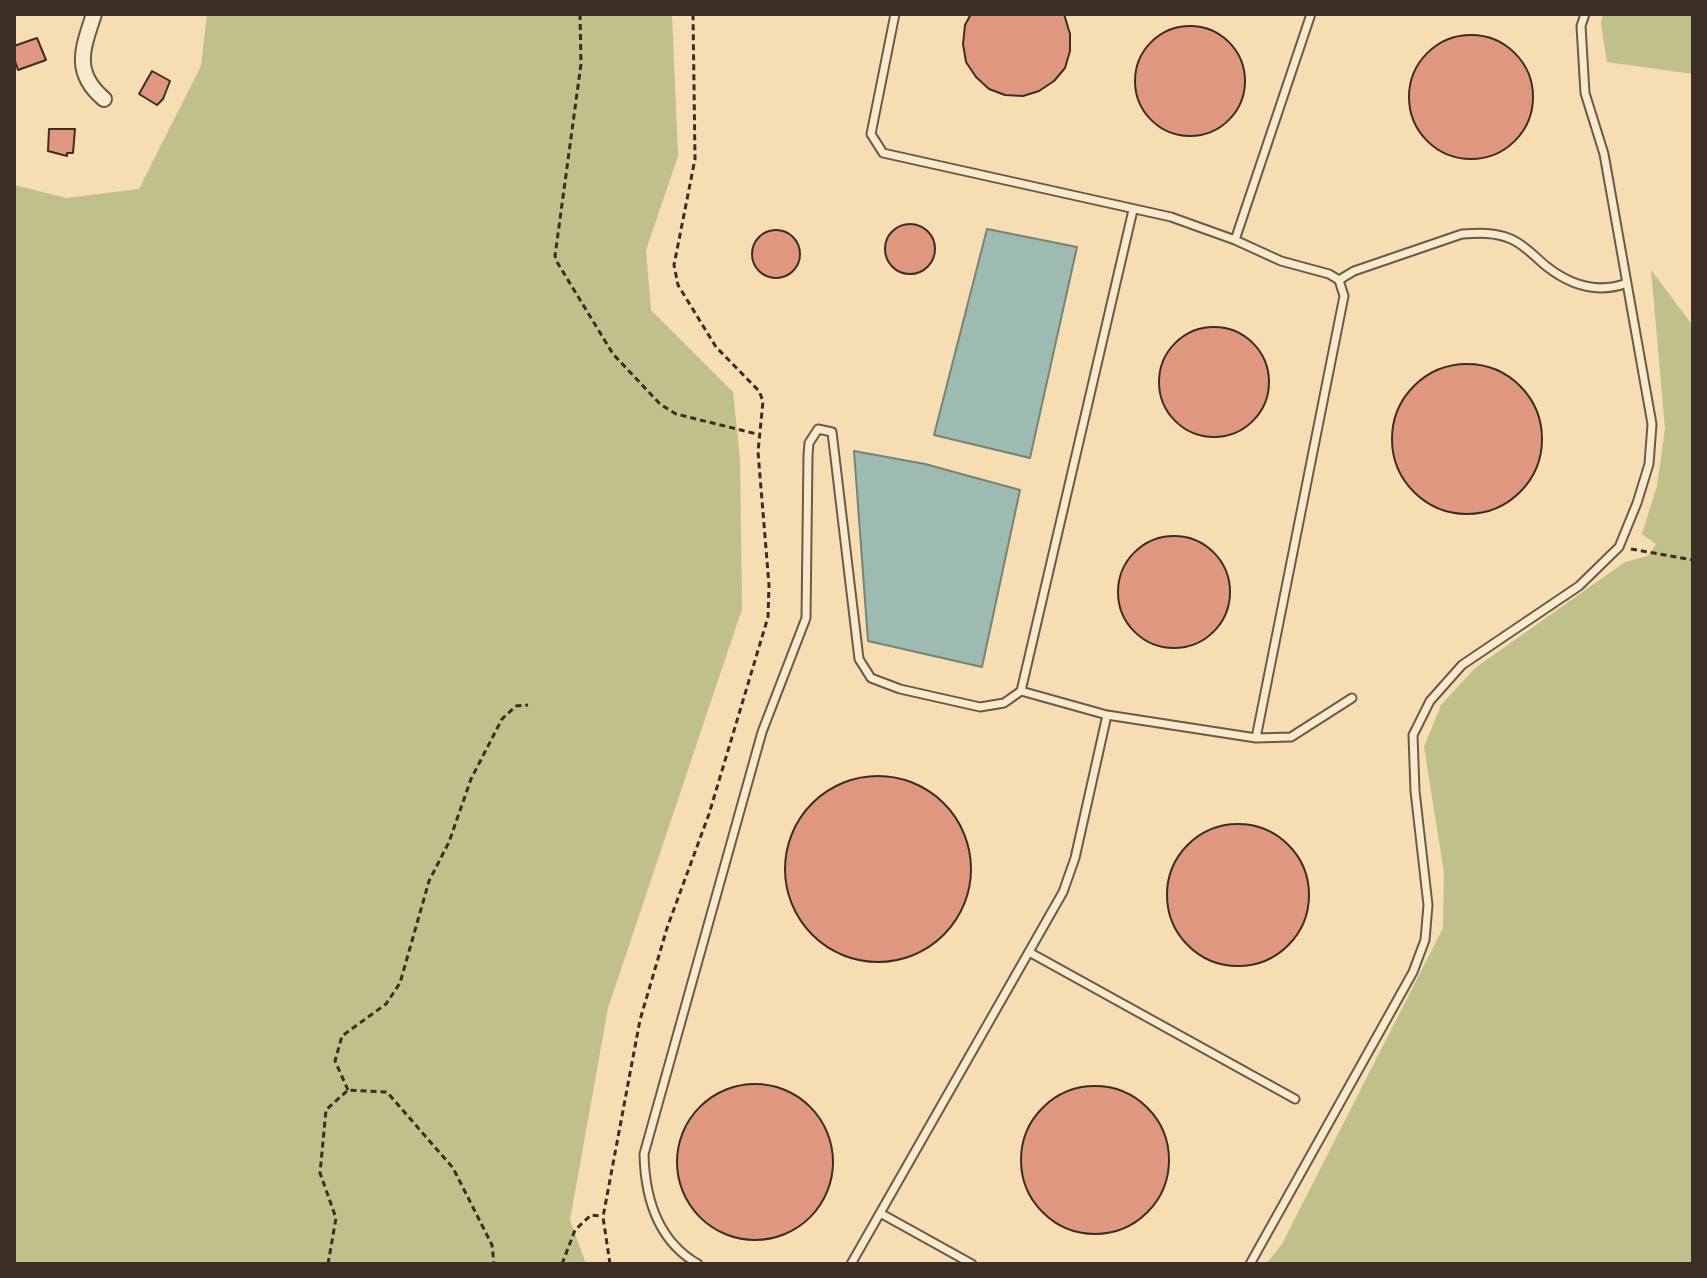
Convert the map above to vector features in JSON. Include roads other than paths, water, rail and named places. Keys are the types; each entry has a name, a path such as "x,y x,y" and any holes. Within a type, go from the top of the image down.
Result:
{"street":[{"path":"94,14 82,52 82,66 93,90 104,99"}],"lane":[{"path":"895,14 871,134 883,153 1171,217 1235,240 1281,261 1329,274 1339,280 1344,296 1256,738"},
{"path":"1235,240 1311,14"},
{"path":"1250,1264 1413,972 1425,940 1428,905 1415,791 1413,735 1430,701 1462,665 1579,586 1619,547 1649,464 1652,424 1604,154 1585,93 1581,26 1585,14"},
{"path":"698,1264 684,1256 661,1228 646,1191 644,1154 762,732 806,618 809,443 818,429 832,432 859,659 871,678 900,689 980,707 1004,703 1021,691 1133,210"},
{"path":"1339,280 1354,271 1462,234 1478,233 1496,234 1513,240 1549,268 1588,288 1613,288 1627,283"},
{"path":"1021,691 1107,715 1256,738 1291,737 1352,698"},
{"path":"851,1264 1071,876 1107,715"},
{"path":"1029,952 1295,1099"},
{"path":"880,1213 972,1264"}],"water":[{"path":"987,229 1077,247 1030,458 934,435"},
{"path":"854,451 925,464 1020,490 982,667 868,641"}]}
